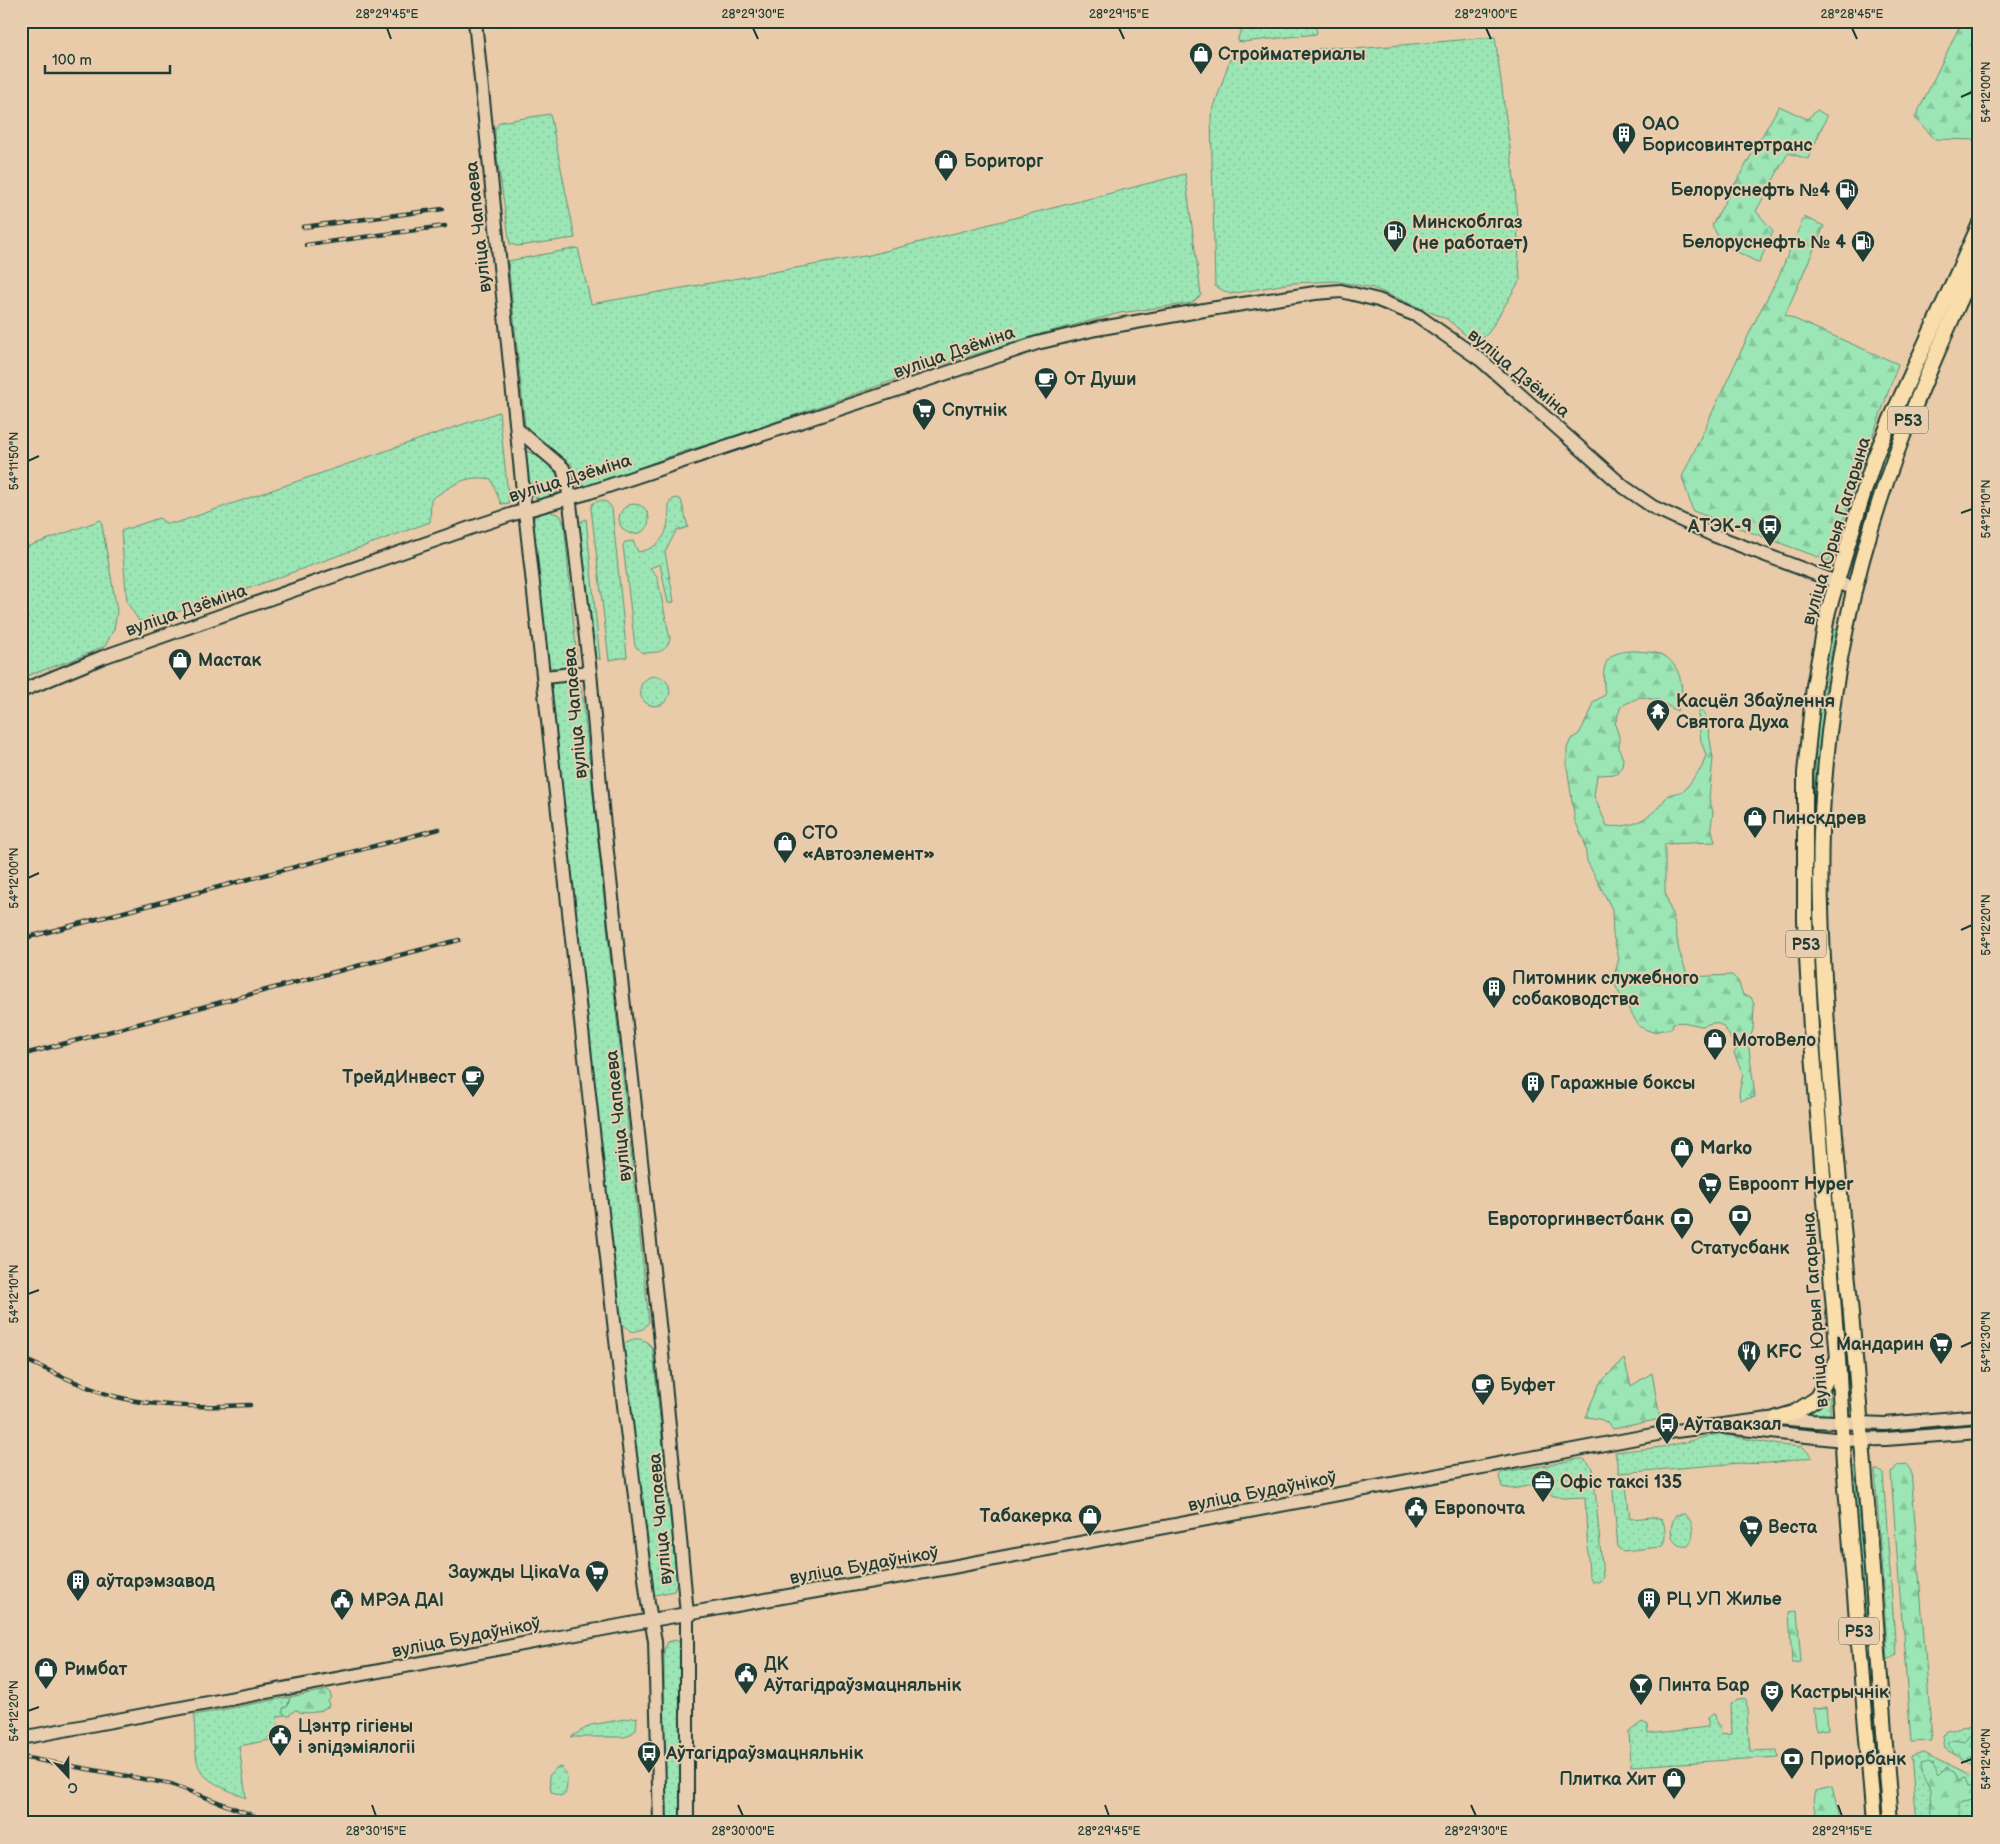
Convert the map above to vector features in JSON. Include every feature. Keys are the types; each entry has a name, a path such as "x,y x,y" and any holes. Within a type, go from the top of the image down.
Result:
{"main road":[{"name":"вуліца Чапаева","path":"475,21 525,511 616,1340 648,1603 655,1642 660,1823"},
{"name":"вуліца Юрыя Гагарына","path":"1874,1823 1811,1029 1804,884 1805,773 1809,728 1821,644 1828,611 1875,457 1979,226"},
{"name":"вуліца Юрыя Гагарына","path":"1891,1823 1861,1424 1830,1074 1821,895 1823,807 1830,727 1847,624 1877,507 1905,427 1928,370 1979,258"},
{"name":"вуліца Дзёміна","path":"21,690 103,657 470,528 569,499 1037,343 1096,329 1210,309 1316,293 1342,291 1378,300 1418,316 1454,340 1481,360 1624,487 1653,507 1713,535 1855,589"},
{"name":"вуліца Чапаева","path":"517,429 563,468 569,499 590,672 602,807 659,1323 687,1614 688,1823"},
{"path":"544,678 590,672"},
{"path":"1777,1418 1794,1413 1816,1399 1838,1359"},
{"name":"вуліца Будаўнікоў","path":"21,1738 652,1620 947,1568 1668,1432 1777,1418 1885,1424 1979,1416"},
{"name":"вуліца Будаўнікоў","path":"1713,1426 1843,1440 1979,1432"}],"green space":[{"path":"483,21 593,21 594,24 483,26"},
{"path":"1244,21 1312,21 1317,31 1316,34 1243,42 1238,41 1238,38"},
{"path":"1962,21 1979,21 1979,140 1935,139 1915,118"},
{"path":"1495,37 1515,185 1520,280 1489,332 1483,338 1469,338 1447,319 1373,288 1335,281 1292,283 1230,294 1215,286 1211,116 1230,59 1337,47 1355,49"},
{"path":"1779,106 1807,119 1817,110 1827,116 1808,159 1788,153 1756,211 1773,231 1759,263 1722,244 1712,225"},
{"path":"550,114 575,238 518,246 510,244 495,143 495,128 500,122"},
{"path":"1185,174 1201,295 1192,303 1120,313 1044,333 918,372 720,441 685,451 589,486 580,487 574,481 572,465 529,431 525,425 508,261 578,248 591,304 870,255"},
{"path":"1804,217 1824,226 1785,315 1898,364 1829,561 1693,511 1682,477 1758,315 1778,278"},
{"path":"1979,242 1979,247 1915,386 1888,456 1861,545 1858,544 1883,455 1901,410"},
{"path":"499,412 509,503 501,504 491,479 473,478 459,482 431,499 430,522 244,590 156,619 139,621 127,602 121,531 159,518 166,523 176,523"},
{"path":"525,451 542,459 555,472 558,478 559,488 557,493 549,499 537,499 530,491"},
{"path":"677,498 681,500 688,527 676,531 665,552 674,602 668,603 660,564 650,568 657,576 670,639 663,650 643,653 635,646 623,545 625,542 633,541 638,552 655,546 661,541 667,528 669,503"},
{"path":"602,500 608,503 612,509 627,657 609,660 591,508 593,503"},
{"path":"634,504 640,505 648,513 648,525 640,533 634,534 628,533 620,525 619,519 620,513 628,505"},
{"path":"549,511 560,515 564,523 577,659 576,664 562,669 548,665 546,658 533,522 535,516"},
{"path":"586,519 600,660 594,655 578,523"},
{"path":"101,520 117,611 114,629 105,646 21,678 21,549"},
{"path":"1832,629 1836,629 1824,697 1814,862 1852,1392 1850,1392 1838,1304 1817,996 1811,862 1817,725"},
{"path":"1637,651 1660,654 1673,664 1682,687 1680,704 1677,711 1658,700 1640,697 1621,706 1615,724 1619,737 1619,749 1623,759 1622,766 1617,774 1597,775 1594,796 1607,826 1626,826 1642,820 1656,810 1668,795 1684,791 1702,767 1706,755 1701,741 1698,714 1701,710 1706,716 1713,758 1709,798 1713,812 1711,826 1715,842 1665,844 1665,892 1674,921 1679,951 1688,977 1732,975 1738,981 1743,995 1751,997 1754,1005 1753,1030 1748,1041 1755,1097 1740,1100 1739,1093 1743,1074 1734,1053 1737,1049 1738,1040 1731,1040 1727,1031 1722,1026 1716,1023 1701,1026 1677,1022 1673,1023 1672,1028 1653,1032 1647,1030 1639,1026 1614,982 1619,959 1613,935 1612,909 1587,861 1584,840 1575,821 1567,766 1567,748 1571,739 1579,734 1591,711 1593,702 1605,695 1604,668 1607,662 1617,653"},
{"path":"655,676 661,677 669,685 669,697 661,705 655,706 649,705 641,697 640,691 641,685 649,677"},
{"path":"573,678 580,685 583,700 649,1322 643,1329 633,1332 619,1323 550,687 552,682"},
{"path":"634,1339 646,1341 653,1352 677,1582 674,1591 655,1595 651,1593 622,1347 626,1342"},
{"path":"1624,1359 1631,1386 1652,1373 1660,1419 1613,1429 1601,1420 1585,1417 1600,1383"},
{"path":"1830,1386 1830,1414 1826,1416 1803,1414"},
{"path":"1720,1434 1779,1445 1803,1447 1812,1457 1767,1463 1740,1463 1619,1473 1615,1452 1669,1446"},
{"path":"1584,1459 1593,1468 1603,1577 1599,1582 1592,1581 1589,1575 1585,1497 1563,1498 1551,1495 1548,1482 1512,1489 1502,1487 1499,1476 1502,1472"},
{"path":"1906,1464 1911,1471 1932,1741 1911,1742 1891,1473 1898,1465"},
{"path":"1850,1467 1855,1467 1860,1531 1864,1542 1885,1823 1881,1823"},
{"path":"1875,1470 1883,1474 1896,1655 1888,1660"},
{"path":"1625,1478 1630,1519 1653,1517 1662,1520 1665,1535 1663,1545 1660,1547 1623,1551 1618,1548 1612,1480"},
{"path":"1684,1514 1690,1520 1693,1529 1691,1542 1688,1546 1677,1544 1671,1530 1676,1515"},
{"path":"1797,1611 1801,1662 1792,1663 1789,1612"},
{"path":"675,1640 682,1643 682,1823 664,1823 664,1650 668,1642"},
{"path":"327,1690 330,1692 331,1697 328,1701 329,1706 311,1713 295,1710 288,1716 283,1713 283,1708 288,1706 290,1697"},
{"path":"290,1697 285,1715 277,1717 280,1738 239,1746 246,1798 215,1783 206,1776 200,1769 197,1760 194,1715"},
{"path":"1746,1699 1750,1751 1777,1750 1778,1757 1631,1766 1629,1732 1642,1722 1647,1725 1648,1734 1708,1727 1708,1718 1713,1714 1715,1715 1717,1725 1720,1725 1721,1735 1732,1734 1731,1703"},
{"path":"1826,1707 1828,1729 1816,1731 1814,1708"},
{"path":"637,1717 636,1730 628,1736 571,1737 591,1725"},
{"path":"1979,1724 1979,1768 1945,1749 1943,1736 1946,1730"},
{"path":"1979,1733 1977,1755 1967,1757 1968,1762 1961,1759 1951,1749 1948,1742 1953,1739 1965,1741 1970,1735"},
{"path":"1923,1753 1979,1780 1979,1823 1917,1822 1911,1757"},
{"path":"1927,1761 1933,1763 1939,1775 1946,1768 1955,1774 1958,1781 1965,1779 1968,1788 1979,1787 1979,1800 1964,1803 1960,1806 1958,1822 1940,1822 1931,1817 1930,1787 1920,1771 1919,1763"},
{"path":"560,1767 565,1772 567,1783 565,1794 560,1796 551,1792 549,1776 556,1768"},
{"path":"1832,1787 1842,1823 1816,1823 1813,1800 1815,1791"}],"railway":[{"path":"303,227 443,209"},
{"path":"306,245 445,226"},
{"path":"21,939 439,829"},
{"path":"21,1055 459,940"},
{"path":"21,1358 93,1389 134,1401 183,1406 250,1405"},
{"path":"21,1757 171,1784 268,1823"}],"place":[{"name":"Стройматериалы","path":"1201,75"},
{"name":"ОАО Борисовинтертранс","path":"1624,155"},
{"name":"Бориторг","path":"946,182"},
{"name":"Белоруснефть №4","path":"1847,211"},
{"name":"Минскоблгаз (не работает)","path":"1395,253"},
{"name":"Белоруснефть № 4","path":"1863,263"},
{"name":"От Души","path":"1046,400"},
{"name":"Спутнік","path":"924,431"},
{"name":"АТЭК-9","path":"1770,547"},
{"name":"Мастак","path":"180,681"},
{"name":"Касцёл Збаўлення Святога Духа","path":"1658,732"},
{"name":"Пинскдрев","path":"1755,839"},
{"name":"СТО «Автоэлемент»","path":"785,864"},
{"name":"Питомник служебного собаководства","path":"1494,1009"},
{"name":"МотоВело","path":"1715,1061"},
{"name":"ТрейдИнвест","path":"473,1098"},
{"name":"Гаражные боксы","path":"1533,1104"},
{"name":"Marko","path":"1682,1169"},
{"name":"Евроопт Hyper","path":"1710,1205"},
{"name":"Статусбанк","path":"1740,1237"},
{"name":"Евроторгинвестбанк","path":"1682,1240"},
{"name":"Мандарин","path":"1941,1365"},
{"name":"KFC","path":"1749,1373"},
{"name":"Буфет","path":"1483,1406"},
{"name":"Аўтавакзал","path":"1667,1445"},
{"name":"Офіс таксі 135","path":"1543,1503"},
{"name":"Европочта","path":"1416,1529"},
{"name":"Табакерка","path":"1090,1537"},
{"name":"Веста","path":"1751,1548"},
{"name":"Заужды ЦікаVа","path":"597,1593"},
{"name":"аўтарэмзавод","path":"78,1602"},
{"name":"РЦ УП Жилье","path":"1649,1620"},
{"name":"МРЭА ДАІ","path":"342,1621"},
{"name":"Римбат","path":"46,1690"},
{"name":"ДК Аўтагідраўзмацняльнік","path":"746,1695"},
{"name":"Пинта Бар","path":"1641,1706"},
{"name":"Кастрычнік","path":"1772,1713"},
{"name":"Цэнтр гігіены і эпідэміялогіі","path":"280,1757"},
{"name":"Аўтагідраўзмацняльнік","path":"649,1774"},
{"name":"Приорбанк","path":"1792,1780"},
{"name":"Плитка Хит","path":"1674,1800"}]}
